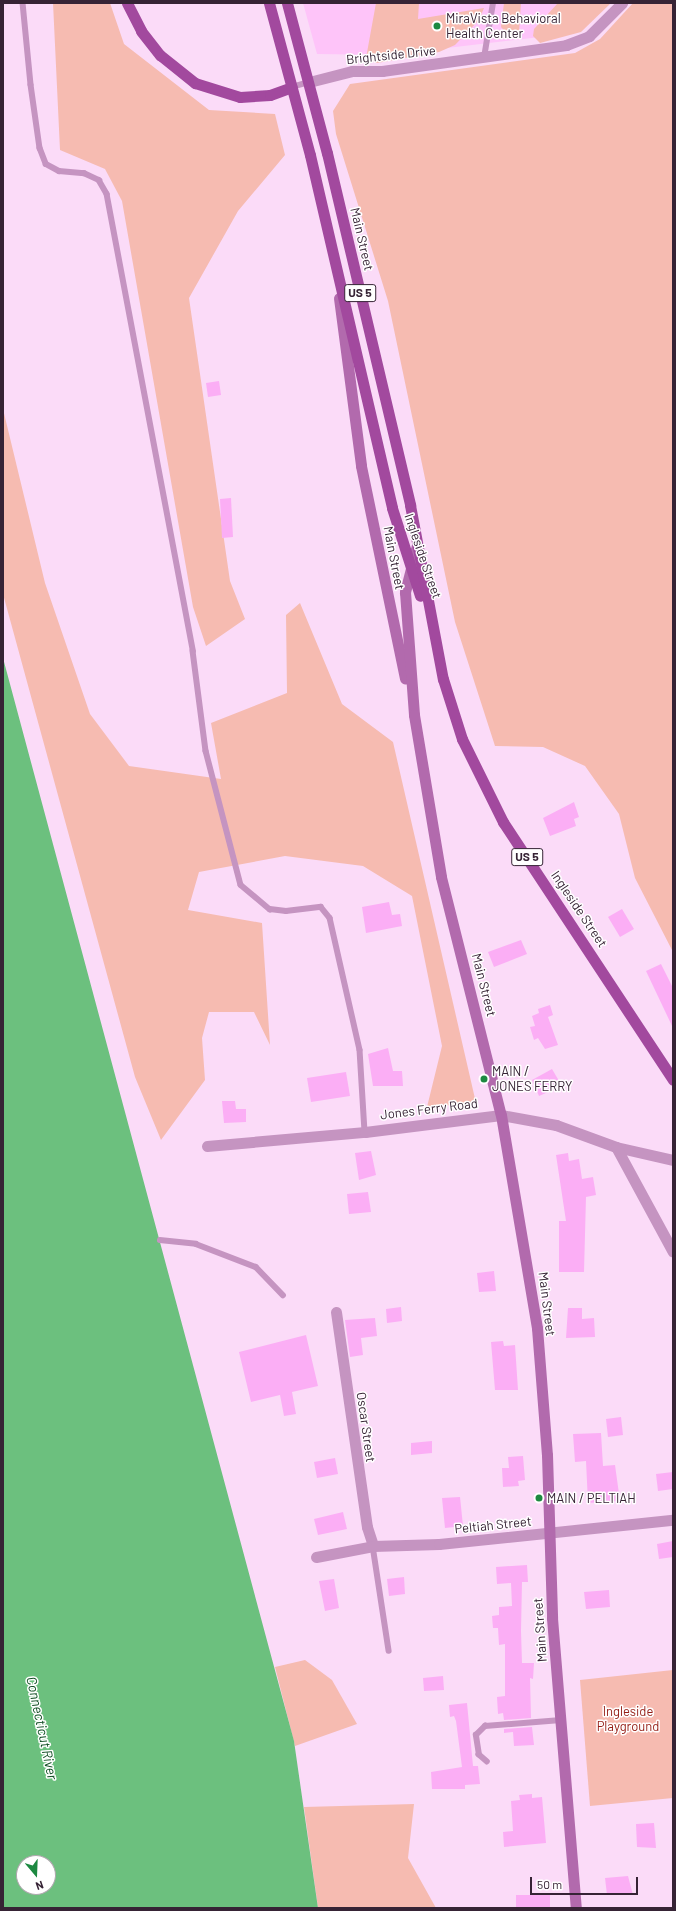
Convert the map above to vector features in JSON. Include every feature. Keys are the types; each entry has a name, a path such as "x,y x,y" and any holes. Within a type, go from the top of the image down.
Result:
{"main road":[{"path":"127,3 150,43 170,65 195,83 240,97 270,95 292,87"},
{"name":"Main Street","path":"269,3 292,87 392,508"},
{"name":"Main Street","path":"287,3 308,82 410,505"},
{"name":"Main Street","path":"334,263 361,466 414,715 441,877 501,1114 537,1328 547,1455 547,1533 576,1908"},
{"name":"Ingleside Street","path":"410,505 428,613 462,739 491,802 673,1080"},
{"name":"Ingleside Street","path":"392,508 410,567 428,613"},
{"name":"Main Street","path":"414,715 406,627 405,592 410,567 417,545"}],"street":[{"name":"Brightside Drive","path":"308,82 352,71 382,71 484,58 566,45 589,36 622,3"},
{"name":"Jones Ferry Road","path":"207,1146 365,1132 501,1114 556,1125 616,1147 673,1160"},
{"path":"616,1147 673,1252"},
{"name":"Oscar Street","path":"336,1312 367,1527 373,1546"},
{"name":"Peltiah Street","path":"316,1557 373,1546 439,1544 673,1520"}],"lane":[{"path":"23,3 32,92 40,148 46,164 59,171 84,173 100,180 107,194 193,651 206,751 241,885 270,909 286,911 321,907 330,918 360,1050 365,1132"},
{"path":"484,58 493,3"},
{"name":"Brightside Drive","path":"292,87 308,82"},
{"path":"160,1240 196,1244 256,1267 283,1295"},
{"path":"373,1546 389,1650"},
{"path":"487,1762 479,1755 476,1735 485,1726 561,1720"}],"shaded area":[{"name":"MiraVista Behavioral Health Center","path":"303,3 588,3 549,36 388,55 317,54"}],"green space":[{"path":"53,3 110,3 124,44 209,110 275,114 285,155 238,211 189,298 230,581 245,619 206,646 193,607 122,201 105,169 60,150"},
{"path":"376,3 419,3 418,19 484,8 479,20 455,45 439,52 377,63 366,58"},
{"path":"504,3 521,3 519,33 511,38 501,27"},
{"path":"558,3 611,3 581,32 540,43 533,36 534,29"},
{"path":"633,3 673,3 673,952 635,878 619,814 585,766 543,747 495,746 455,622 388,301 336,134 333,111 350,84 575,53 600,39"},
{"path":"3,409 45,583 90,714 129,766 221,779 211,723 287,693 286,615 300,603 342,704 393,742 476,1103 427,1107 442,1046 412,896 363,866 285,856 199,872 188,910 262,923 270,1045 254,1012 209,1012 202,1038 205,1080 161,1140 135,1077 3,594"},
{"path":"305,1660 332,1680 357,1724 295,1746 275,1667"},
{"name":"Ingleside Playground","path":"673,1670 673,1798 590,1806 580,1680"},
{"path":"414,1804 408,1858 436,1908 318,1908 304,1807"}],"water":[{"name":"Connecticut River","path":"3,658 294,1741 318,1908 3,1908"}],"building":[{"path":"219,381 221,395 208,397 206,383"},
{"path":"231,498 233,537 222,538 220,499"},
{"path":"574,802 579,817 574,819 576,826 550,836 543,818"},
{"path":"389,902 392,915 400,914 402,926 366,933 362,907"},
{"path":"622,909 634,929 620,937 608,917"},
{"path":"521,940 527,954 494,967 488,952"},
{"path":"661,964 673,988 673,1028 646,971"},
{"path":"550,1005 553,1015 548,1017 558,1045 545,1049 538,1038 534,1040 530,1027 535,1026 532,1016 539,1013 538,1009"},
{"path":"388,1048 393,1071 402,1071 403,1086 373,1086 368,1054"},
{"path":"552,1069 562,1086 539,1096 532,1080"},
{"path":"346,1072 350,1096 311,1102 307,1078"},
{"path":"222,1101 235,1101 236,1109 246,1109 246,1122 224,1123"},
{"path":"371,1151 376,1175 359,1180 355,1153"},
{"path":"568,1153 569,1161 579,1159 582,1179 593,1177 596,1195 586,1197 584,1272 559,1272 559,1221 566,1221 556,1155"},
{"path":"368,1192 371,1212 349,1214 347,1194"},
{"path":"494,1271 496,1291 479,1292 477,1273"},
{"path":"401,1307 402,1321 387,1323 386,1309"},
{"path":"568,1308 582,1308 582,1319 594,1318 595,1337 566,1338"},
{"path":"375,1318 377,1336 361,1338 363,1355 350,1357 345,1320"},
{"path":"306,1335 318,1386 292,1392 296,1414 284,1416 280,1395 251,1402 239,1352"},
{"path":"503,1341 504,1346 515,1345 518,1390 495,1390 491,1342"},
{"path":"621,1417 623,1435 608,1437 606,1419"},
{"path":"601,1433 603,1466 615,1465 620,1501 588,1503 586,1461 575,1462 573,1434"},
{"path":"432,1441 432,1453 411,1455 411,1443"},
{"path":"523,1456 525,1480 518,1481 519,1486 503,1487 502,1468 509,1468 508,1457"},
{"path":"335,1458 338,1474 317,1478 314,1462"},
{"path":"673,1472 673,1489 658,1491 656,1474"},
{"path":"460,1497 463,1526 445,1528 442,1498"},
{"path":"343,1512 347,1529 318,1535 314,1519"},
{"path":"673,1541 673,1557 659,1559 657,1544"},
{"path":"527,1565 528,1582 522,1582 521,1631 522,1663 534,1663 533,1679 530,1678 531,1718 504,1720 503,1713 498,1714 497,1697 505,1696 505,1644 499,1645 498,1628 493,1628 492,1616 499,1615 499,1607 512,1606 511,1583 497,1584 496,1567"},
{"path":"404,1577 405,1594 389,1596 387,1579"},
{"path":"334,1579 339,1608 325,1611 319,1581"},
{"path":"609,1590 610,1607 586,1609 584,1592"},
{"path":"443,1676 444,1690 424,1691 423,1678"},
{"path":"467,1703 473,1766 478,1766 480,1784 465,1785 465,1789 432,1789 431,1772 462,1767 456,1721 454,1716 450,1717 449,1705"},
{"path":"532,1727 534,1745 514,1746 513,1732 504,1733 504,1729"},
{"path":"532,1794 532,1798 542,1797 546,1843 504,1847 503,1832 513,1831 511,1801 520,1800 519,1795"},
{"path":"654,1823 656,1848 637,1847 636,1824"},
{"path":"628,1876 633,1895 607,1895 605,1878"},
{"path":"516,1895 550,1895 550,1908 516,1908"}],"place":[{"name":"MiraVista Behavioral Health Center","path":"437,26"},
{"name":"MAIN / JONES FERRY","path":"484,1079"},
{"name":"MAIN / PELTIAH","path":"539,1498"}]}
